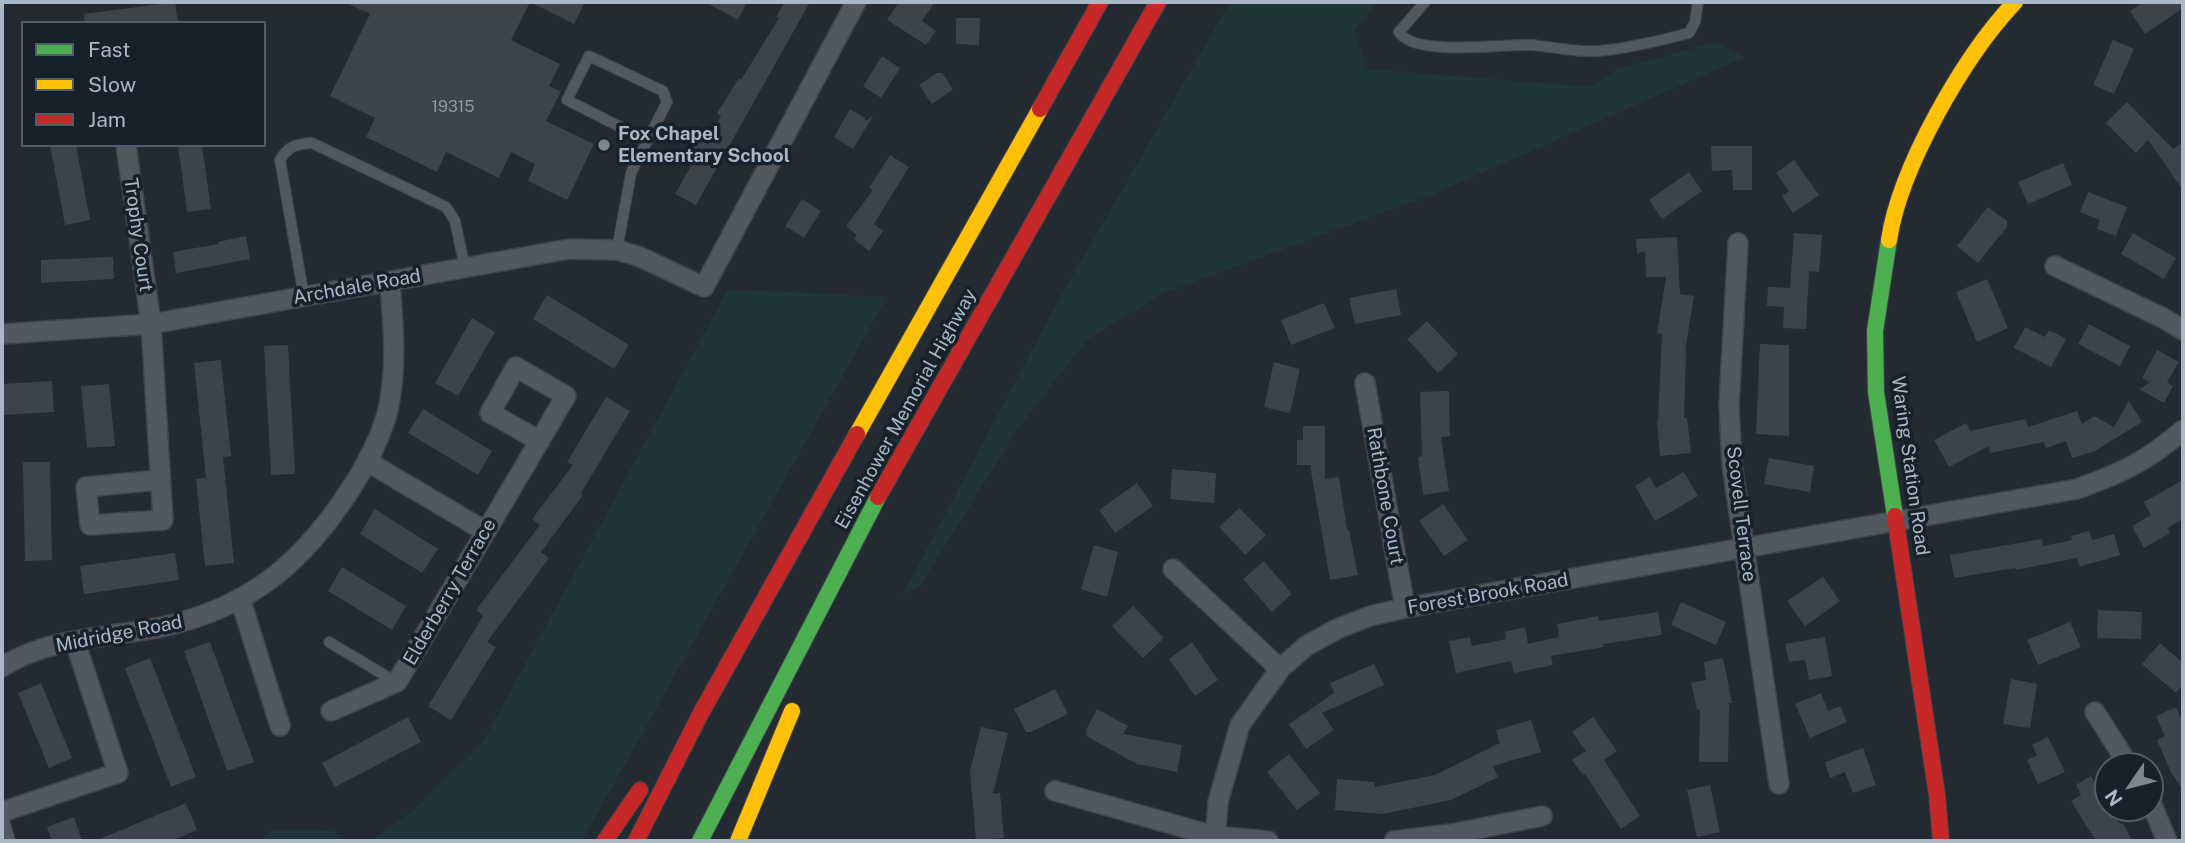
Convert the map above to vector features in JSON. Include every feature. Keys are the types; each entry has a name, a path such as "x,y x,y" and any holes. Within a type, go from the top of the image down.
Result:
{"main road":[{"path":"636,841 739,644 1100,2"},
{"name":"Eisenhower Memorial Highway","path":"699,841 874,505 1158,2"},
{"name":"Waring Station Road","path":"1941,841 1937,794 1876,392 1875,331 1891,226 1910,173 1934,118 1965,67 2015,2"},
{"path":"842,601 927,414"},
{"path":"606,841 739,644"},
{"path":"738,841 797,701"}],"street":[{"name":"Archdale Road","path":"2,334 151,324 569,249 617,250 638,256 704,287 856,2"},
{"name":"Trophy Court","path":"126,147 151,324 159,480"},
{"name":"Scovell Terrace","path":"1738,243 1729,405 1732,465 1779,784"},
{"path":"2055,266 2183,330"},
{"name":"Midridge Road","path":"2,667 37,651 75,641 165,626 200,617 240,598 275,576 302,553 338,507 368,462 389,407 395,355 390,283"},
{"name":"Rathbone Court","path":"1365,383 1405,608"},
{"name":"Forest Brook Road","path":"1215,839 1218,802 1240,724 1280,669 1306,646 1337,629 1370,616 1405,608 2077,489 2120,474 2157,452 2183,430"},
{"name":"Elderberry Terrace","path":"331,711 397,682 540,441"},
{"path":"368,462 485,531"},
{"path":"1173,569 1280,669"},
{"path":"240,598 280,726"},
{"path":"2,813 118,773 75,641"},
{"path":"2095,712 2120,752"},
{"path":"1055,791 1215,839 1268,841"},
{"path":"1394,841 1451,834 1542,816"},
{"path":"2159,822 2167,841"}],"lane":[{"path":"1425,2 1399,32 1409,42 1448,47 1528,45 1596,51 1659,42 1689,33 1695,22 1698,2"},
{"path":"617,250 631,173 648,141 667,102 663,91 589,57 567,100 648,141"},
{"path":"303,297 280,160 285,151 295,144 312,143 446,207 455,221 465,268"},
{"path":"329,642 397,682"},
{"path":"2,813 10,841"}],"green space":[{"path":"1230,2 1378,2 1354,31 1368,69 1591,87 1617,69 1716,42 1745,57 1434,194 1164,293 1088,339 1017,430 920,586 903,594 1058,301"},
{"path":"728,289 887,297 582,841 371,841 415,809 483,742"},
{"path":"270,830 335,831 342,841 259,841"}],"building":[{"path":"175,2 178,21 85,21 84,14"},
{"path":"344,2 530,2 511,40 560,64 549,86 561,91 546,121 594,144 567,200 528,181 535,164 511,152 499,178 446,152 437,172 366,137 375,118 330,96 370,14"},
{"path":"530,2 585,2 574,24"},
{"path":"705,2 747,2 738,20"},
{"path":"785,2 810,2 696,205 675,194 699,152 692,148 699,136 707,140 721,116 717,113 779,18 776,17"},
{"path":"899,2 935,2 922,21 936,31 926,45 887,20"},
{"path":"2143,2 2183,2 2183,8 2145,34 2130,11"},
{"path":"956,18 980,18 979,45 956,44"},
{"path":"2113,40 2134,49 2114,94 2093,85"},
{"path":"882,56 900,68 881,98 863,86"},
{"path":"937,73 942,73 953,89 932,104 919,85"},
{"path":"2127,102 2173,149 2183,142 2183,190 2148,140 2136,153 2106,123"},
{"path":"850,109 865,118 865,121 873,116 853,149 834,137"},
{"path":"1711,146 1752,146 1752,190 1733,190 1732,170 1712,171"},
{"path":"50,147 76,147 90,220 65,225"},
{"path":"178,147 202,147 211,209 187,212"},
{"path":"890,155 909,167 874,224 883,231 869,251 854,239 857,235 846,226 873,190 869,188"},
{"path":"1794,160 1819,195 1793,213 1782,196 1789,191 1776,173"},
{"path":"2063,163 2072,185 2028,204 2018,182"},
{"path":"1689,172 1702,191 1662,219 1649,200"},
{"path":"2088,192 2127,207 2116,236 2097,229 2100,220 2080,212"},
{"path":"802,199 821,211 804,238 785,226"},
{"path":"1988,207 2007,221 2007,227 1978,263 1957,246"},
{"path":"1794,233 1822,235 1819,272 1809,271 1806,329 1783,328 1784,307 1767,306 1768,287 1790,288"},
{"path":"2133,233 2176,258 2164,279 2121,254"},
{"path":"246,236 250,259 176,273 173,252"},
{"path":"1677,237 1680,294 1694,296 1685,351 1684,418 1687,418 1691,453 1660,456 1657,421 1662,334 1657,333 1666,277 1646,277 1645,252 1637,253 1636,239"},
{"path":"113,257 114,279 41,283 41,260"},
{"path":"1987,279 2008,328 1977,342 1956,292"},
{"path":"1396,289 1401,315 1355,324 1349,298"},
{"path":"547,295 629,345 614,369 533,319"},
{"path":"1324,303 1335,328 1291,345 1281,320"},
{"path":"472,318 495,332 458,396 435,383"},
{"path":"1427,321 1458,354 1438,373 1407,339"},
{"path":"2089,324 2130,346 2120,366 2078,344"},
{"path":"2025,327 2045,337 2049,330 2066,339 2051,367 2014,348"},
{"path":"1760,344 1789,345 1789,436 1756,434"},
{"path":"288,345 295,474 271,475 264,346"},
{"path":"2157,350 2179,362 2167,382 2173,386 2164,403 2139,389 2150,382 2142,378"},
{"path":"221,360 231,456 223,457 234,563 205,566 196,479 206,478 194,363"},
{"path":"1274,362 1300,369 1290,413 1264,407"},
{"path":"52,381 54,412 2,415 2,384"},
{"path":"109,384 115,446 87,448 81,386"},
{"path":"1449,391 1450,436 1441,437 1449,491 1423,495 1418,457 1422,456 1420,392"},
{"path":"606,397 630,411 581,493 583,495 541,552 549,558 487,642 496,647 451,720 428,706 483,616 476,610 540,525 532,519 573,465 567,462"},
{"path":"2129,401 2142,422 2095,451 2072,458 2066,441 2046,448 2044,442 1990,453 1989,446 1949,467 1934,440 1966,423 1970,431 2026,419 2028,427 2077,411 2082,424 2094,416 2114,427"},
{"path":"423,409 492,451 478,475 408,433"},
{"path":"1303,426 1325,426 1325,479 1339,477 1347,530 1358,575 1330,580 1310,465 1297,465 1297,440 1303,440"},
{"path":"1769,458 1814,466 1810,492 1764,484"},
{"path":"23,462 50,462 52,560 25,561"},
{"path":"1172,469 1216,473 1214,503 1170,499"},
{"path":"1684,472 1698,496 1655,521 1635,486 1650,477 1656,488"},
{"path":"2183,480 2183,519 2167,528 2170,533 2144,548 2132,526 2151,515 2144,502"},
{"path":"1137,483 1153,506 1115,533 1099,510"},
{"path":"1443,504 1468,540 1444,556 1419,521"},
{"path":"1239,508 1266,535 1245,555 1219,527"},
{"path":"375,509 438,549 422,573 360,534"},
{"path":"2089,531 2092,540 2114,534 2120,555 2079,567 2077,558 1954,578 1950,555 2042,539 2043,546 2072,540 2071,536"},
{"path":"1094,545 1118,552 1107,597 1081,589"},
{"path":"175,553 179,580 84,594 80,566"},
{"path":"1264,561 1292,594 1272,612 1243,579"},
{"path":"342,567 406,606 392,630 328,591"},
{"path":"1823,577 1840,601 1805,626 1787,601"},
{"path":"1681,602 1726,622 1716,645 1671,625"},
{"path":"1133,606 1164,638 1143,658 1112,626"},
{"path":"2098,610 2142,612 2141,639 2097,638"},
{"path":"1658,612 1662,635 1603,644 1604,647 1551,656 1553,665 1514,673 1511,661 1456,673 1449,641 1470,637 1472,646 1506,639 1505,632 1525,627 1528,644 1559,637 1557,624 1598,616 1599,621"},
{"path":"2070,622 2081,647 2038,665 2027,640"},
{"path":"1825,637 1832,676 1809,680 1805,660 1789,662 1785,644"},
{"path":"210,642 254,762 227,771 184,651"},
{"path":"1192,642 1218,680 1195,696 1169,659"},
{"path":"2160,643 2183,663 2183,684 2176,693 2142,664"},
{"path":"150,658 196,777 171,787 125,668"},
{"path":"1723,658 1732,703 1729,703 1728,762 1699,762 1700,709 1697,710 1691,683 1706,680 1704,662"},
{"path":"1374,664 1384,685 1322,713 1334,730 1306,749 1289,724 1334,693 1330,683"},
{"path":"2011,679 2037,684 2030,728 2003,724"},
{"path":"41,683 72,758 49,768 18,693"},
{"path":"1055,689 1068,714 1026,732 1014,709"},
{"path":"1821,693 1828,711 1840,706 1847,722 1810,738 1795,704"},
{"path":"2176,707 2183,723 2183,790 2171,772 2157,740 2165,736 2156,716"},
{"path":"1097,709 1128,726 1123,734 1182,745 1177,772 1137,764 1086,736 1086,730"},
{"path":"408,717 421,742 335,787 322,763"},
{"path":"1593,717 1617,751 1604,760 1640,816 1621,829 1585,774 1583,775 1572,760 1586,751 1572,732"},
{"path":"1531,720 1541,752 1493,766 1498,777 1451,800 1383,814 1335,810 1337,779 1375,782 1374,787 1435,775 1500,743 1496,730"},
{"path":"981,727 1008,733 993,794 1000,793 1004,838 976,840 970,771"},
{"path":"2048,737 2065,772 2038,784 2027,760 2037,755 2032,745"},
{"path":"1863,748 1876,785 1853,793 1845,772 1830,778 1825,762"},
{"path":"1289,754 1320,793 1297,810 1267,772"},
{"path":"2091,776 2094,782 2094,822 2123,823 2132,841 2096,841 2071,801 2081,795 2076,785"},
{"path":"1710,785 1720,832 1697,837 1687,790"},
{"path":"186,803 197,830 171,841 95,841"},
{"path":"74,817 82,841 52,841 47,827"}],"traffic: fast":[{"path":"1889,240 1875,331 1876,392 1895,516"},
{"path":"700,841 878,497"}],"traffic: slow":[{"path":"1889,240 1895,211 1906,180 1937,114 1975,52 2015,2"},
{"path":"857,434 1040,109"},
{"path":"738,841 792,711"}],"traffic: jam":[{"path":"1040,109 1100,2"},
{"path":"878,497 1158,2"},
{"path":"636,841 701,713 857,434"},
{"path":"1895,516 1937,795 1941,841"},
{"path":"605,841 640,790"}],"place":[{"name":"Fox Chapel Elementary School","path":"604,145"}]}
